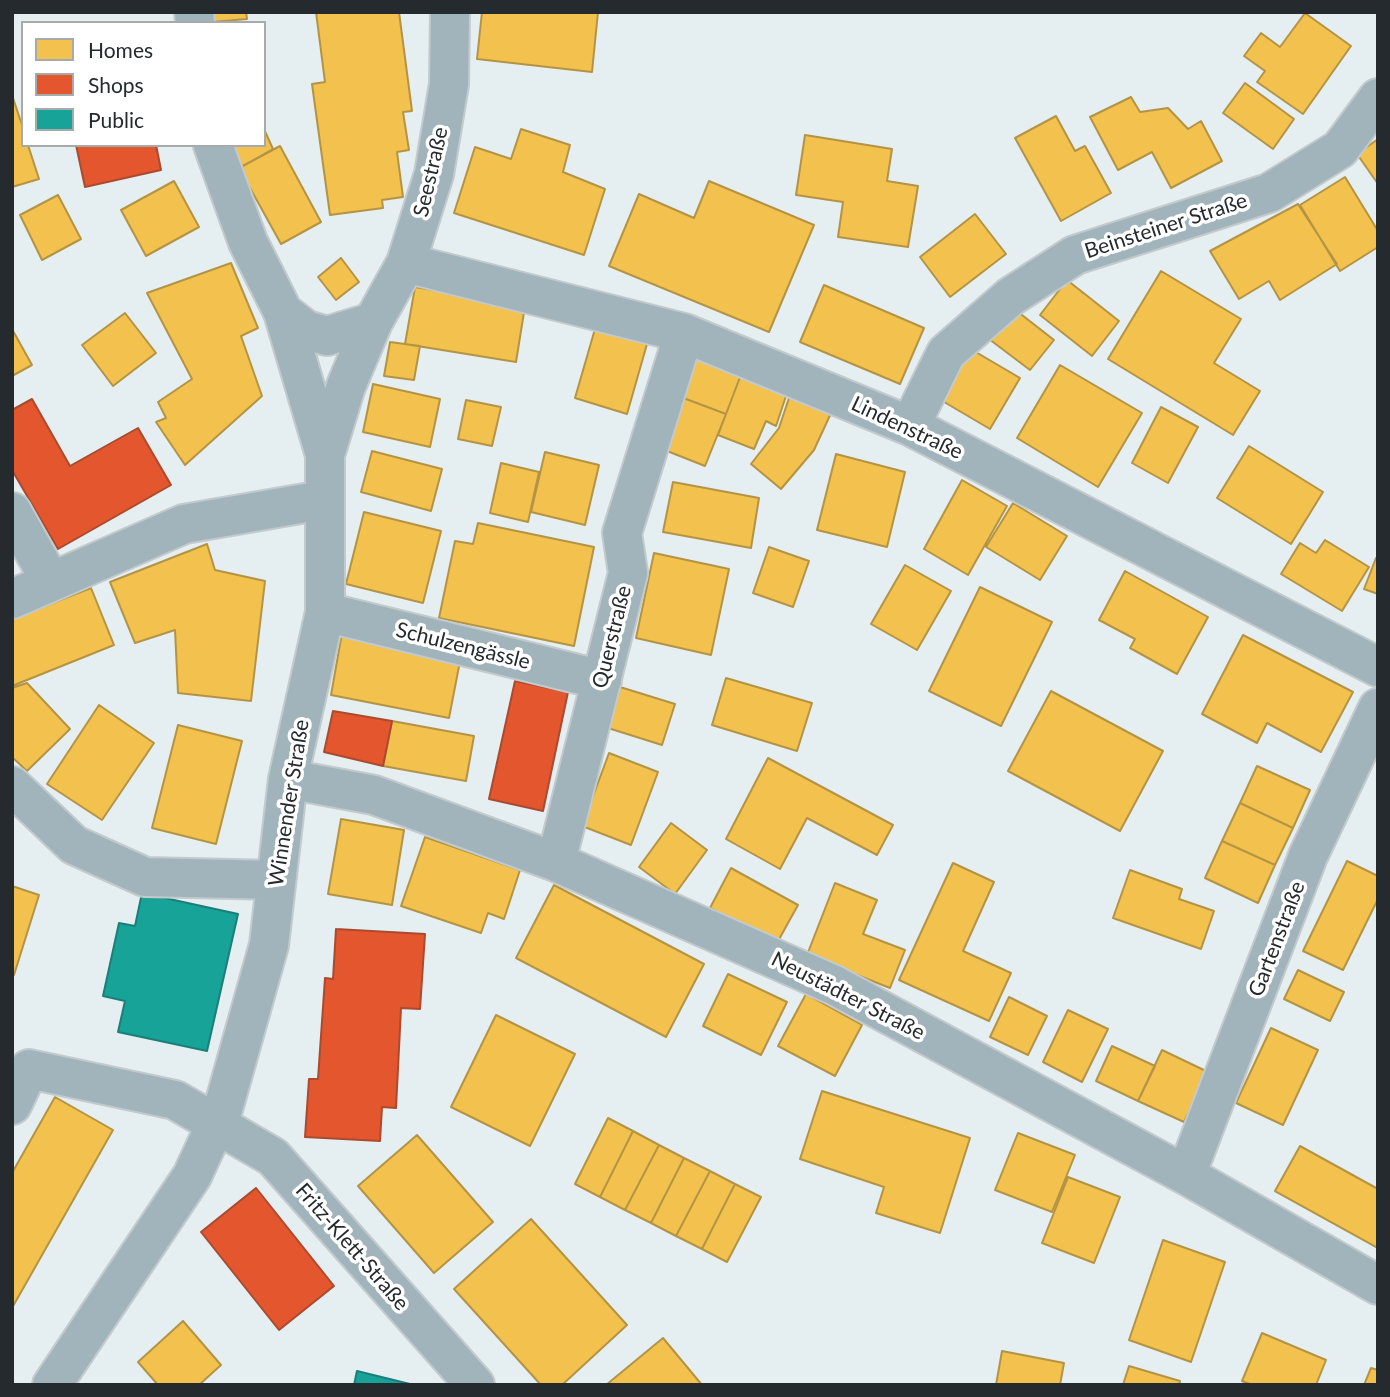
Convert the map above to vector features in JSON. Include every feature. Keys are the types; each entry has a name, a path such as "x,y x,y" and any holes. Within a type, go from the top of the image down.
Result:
{"street":[{"name":"Seestraße","path":"325,455 346,386 373,322 406,263 434,174 449,84 450,12"},
{"name":"Beinsteiner Straße","path":"910,426 946,354 1010,297 1075,255 1269,193 1340,149 1378,98"},
{"name":"Winnender Straße","path":"52,1385 192,1176 217,1125 269,945 288,779 290,716 325,612 325,455 283,312 248,242 215,147"},
{"name":"Lindenstraße","path":"406,263 684,333 910,426 1378,667"},
{"path":"283,312 306,330 327,336 373,322"},
{"name":"Querstraße","path":"556,862 628,573 622,533 684,333"},
{"path":"12,599 184,524 323,500"},
{"path":"12,512 51,582"},
{"name":"Schulzengässle","path":"325,612 601,680"},
{"name":"Gartenstraße","path":"1186,1175 1308,856 1378,708"},
{"name":"Neustädter Straße","path":"288,779 374,795 556,862 834,985 1186,1175 1378,1285"},
{"path":"12,786 74,845 145,877 276,880"},
{"name":"Fritz-Klett-Straße","path":"12,1105 29,1069 175,1100 273,1157 475,1385"}],"building: Homes":[{"path":"211,12 246,12 247,19 212,21"},
{"path":"316,12 399,12 412,111 403,112 409,150 397,152 403,197 382,200 383,208 330,215 312,84 325,82"},
{"path":"482,12 598,12 592,72 477,59"},
{"path":"1305,13 1351,46 1303,114 1257,82 1265,71 1244,56 1261,33 1280,47"},
{"path":"1245,83 1294,119 1273,149 1223,113"},
{"path":"12,95 21,122 21,147 29,147 39,179 12,187"},
{"path":"1131,97 1140,112 1168,108 1188,129 1201,121 1222,161 1171,188 1152,152 1118,170 1090,117"},
{"path":"1056,116 1075,151 1085,146 1111,193 1061,221 1015,138"},
{"path":"521,129 570,145 563,172 605,189 584,255 454,213 475,147 511,159"},
{"path":"266,133 273,149 239,168 229,147 266,147"},
{"path":"805,135 892,149 887,181 918,186 908,247 838,237 843,202 796,195"},
{"path":"1378,139 1378,184 1357,154"},
{"path":"280,146 321,222 281,244 239,168"},
{"path":"1345,177 1378,231 1378,247 1340,271 1300,205"},
{"path":"174,181 199,227 146,256 121,210"},
{"path":"709,181 814,225 769,332 609,266 639,194 694,218"},
{"path":"58,195 81,239 42,260 20,215"},
{"path":"1298,204 1337,264 1280,300 1269,281 1239,299 1210,251"},
{"path":"975,214 1006,254 950,297 920,257"},
{"path":"341,258 359,282 336,300 318,277"},
{"path":"231,263 258,328 241,336 262,396 185,465 156,422 166,418 158,402 192,379 147,293"},
{"path":"1161,271 1241,319 1214,363 1260,391 1233,435 1108,359"},
{"path":"1067,280 1119,321 1092,356 1040,315"},
{"path":"824,285 924,328 900,384 800,342"},
{"path":"415,287 525,306 516,362 405,344"},
{"path":"1013,308 1054,340 1030,370 989,339"},
{"path":"125,313 156,353 113,386 82,345"},
{"path":"597,322 649,337 627,414 575,398"},
{"path":"12,329 32,365 12,376"},
{"path":"390,342 420,346 414,380 384,376"},
{"path":"969,348 1020,378 990,429 939,399"},
{"path":"694,354 742,372 726,414 678,396"},
{"path":"1060,365 1142,413 1098,487 1017,438"},
{"path":"742,372 787,393 776,426 766,421 754,449 718,435"},
{"path":"373,384 440,399 430,447 363,432"},
{"path":"790,395 832,411 814,450 781,489 751,464 779,428"},
{"path":"678,396 726,414 705,466 657,447"},
{"path":"466,400 501,407 492,446 458,439"},
{"path":"1161,407 1198,427 1168,483 1132,463"},
{"path":"1249,446 1323,492 1291,544 1217,498"},
{"path":"372,451 442,469 431,511 361,492"},
{"path":"545,452 599,465 585,525 531,512"},
{"path":"836,454 905,472 887,547 817,530"},
{"path":"501,463 539,472 528,522 490,513"},
{"path":"962,480 1007,506 968,575 924,549"},
{"path":"673,482 759,498 751,548 663,532"},
{"path":"1013,503 1067,536 1040,580 986,547"},
{"path":"364,512 441,531 423,603 346,584"},
{"path":"478,523 594,547 574,646 439,618 455,541 473,544"},
{"path":"1325,540 1369,567 1342,611 1281,574 1300,543 1316,553"},
{"path":"207,544 215,570 265,581 251,701 178,693 175,630 135,643 110,582"},
{"path":"769,547 809,561 793,607 753,593"},
{"path":"654,553 729,569 711,655 636,638"},
{"path":"1376,558 1378,559 1378,594 1364,589"},
{"path":"905,565 951,591 917,650 871,624"},
{"path":"1125,571 1208,617 1177,674 1130,648 1135,639 1099,620"},
{"path":"980,587 1052,622 1001,726 929,691"},
{"path":"91,588 114,645 12,686 12,619"},
{"path":"342,633 461,656 449,718 331,695"},
{"path":"1243,635 1353,692 1321,752 1267,723 1257,743 1202,714"},
{"path":"726,678 812,703 797,751 712,725"},
{"path":"27,683 70,729 27,771 12,757 12,688"},
{"path":"620,687 675,704 662,745 608,728"},
{"path":"1051,691 1163,751 1120,831 1008,771"},
{"path":"99,705 154,743 102,820 47,784"},
{"path":"392,721 474,736 466,781 383,766"},
{"path":"178,725 242,741 216,844 152,828"},
{"path":"609,753 658,772 631,845 582,826"},
{"path":"768,758 893,825 877,855 807,818 780,869 726,839"},
{"path":"1257,766 1310,790 1293,828 1240,803"},
{"path":"1240,803 1293,828 1275,865 1222,841"},
{"path":"341,819 404,830 392,905 328,894"},
{"path":"671,823 707,850 675,894 639,867"},
{"path":"425,837 520,870 504,919 488,913 481,933 401,906"},
{"path":"1222,841 1275,865 1258,903 1205,878"},
{"path":"1347,861 1378,876 1378,899 1343,970 1303,951"},
{"path":"953,863 994,882 963,951 1011,973 989,1021 899,980"},
{"path":"731,868 798,905 777,943 710,908"},
{"path":"1130,870 1182,889 1179,899 1214,911 1201,949 1113,918"},
{"path":"835,883 877,900 863,934 905,950 890,988 807,955"},
{"path":"554,885 704,964 666,1037 516,958"},
{"path":"12,886 39,895 14,975 12,975"},
{"path":"1298,970 1344,992 1330,1021 1284,999"},
{"path":"728,974 787,1002 761,1055 703,1026"},
{"path":"806,994 862,1025 835,1076 778,1046"},
{"path":"1009,997 1047,1016 1028,1055 990,1037"},
{"path":"1068,1010 1108,1029 1082,1082 1043,1062"},
{"path":"496,1015 575,1054 530,1146 451,1107"},
{"path":"1271,1028 1318,1050 1283,1125 1236,1103"},
{"path":"1112,1046 1155,1066 1138,1101 1096,1081"},
{"path":"1162,1050 1208,1072 1184,1122 1138,1101"},
{"path":"822,1091 970,1138 940,1233 876,1213 884,1187 800,1159"},
{"path":"55,1097 113,1130 12,1308 12,1173"},
{"path":"608,1118 633,1131 600,1197 575,1184"},
{"path":"633,1131 659,1145 625,1210 600,1197"},
{"path":"1018,1133 1075,1155 1052,1212 995,1190"},
{"path":"417,1135 493,1222 434,1273 358,1186"},
{"path":"659,1145 684,1158 651,1223 625,1210"},
{"path":"1300,1146 1378,1189 1378,1248 1275,1191"},
{"path":"684,1158 710,1171 676,1236 651,1223"},
{"path":"710,1171 735,1184 702,1249 676,1236"},
{"path":"1068,1177 1120,1197 1094,1263 1042,1243"},
{"path":"735,1184 761,1197 727,1262 702,1249"},
{"path":"531,1219 627,1325 562,1385 541,1385 454,1289"},
{"path":"1163,1240 1225,1262 1191,1362 1129,1340"},
{"path":"183,1321 221,1365 199,1385 158,1385 138,1362"},
{"path":"1262,1333 1326,1360 1316,1385 1252,1385 1242,1381"},
{"path":"663,1338 702,1385 606,1385"},
{"path":"1002,1351 1064,1363 1060,1385 996,1385"},
{"path":"1129,1366 1180,1381 1179,1385 1123,1385"},
{"path":"1371,1368 1378,1370 1378,1385 1364,1385"}],"building: Shops":[{"path":"76,147 156,147 161,170 85,187"},
{"path":"32,399 70,466 138,428 171,485 58,549 12,470 12,410"},
{"path":"515,681 568,692 543,811 489,799"},
{"path":"333,711 392,721 383,766 324,752"},
{"path":"336,929 425,934 420,1009 401,1008 396,1108 382,1107 380,1141 305,1137 309,1079 318,1079 325,978 333,979"},
{"path":"256,1188 334,1286 279,1330 201,1232"}],"building: Public":[{"path":"142,893 238,914 207,1051 118,1032 125,1001 103,996 119,923 135,926"},
{"path":"357,1371 414,1385 354,1385"}]}
